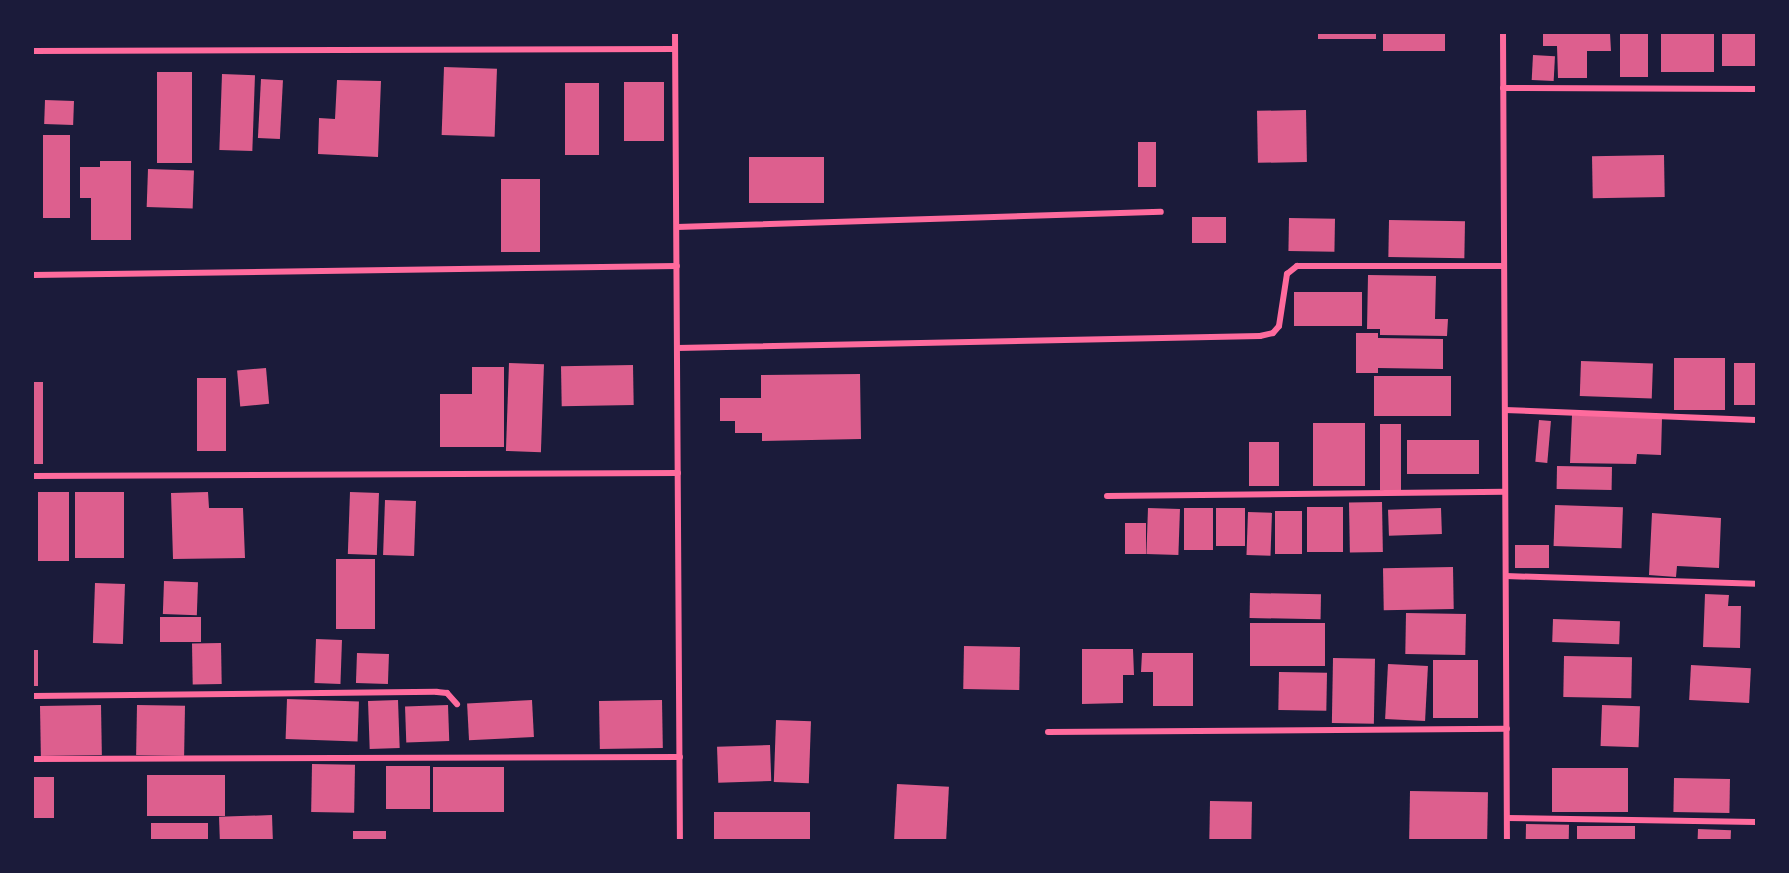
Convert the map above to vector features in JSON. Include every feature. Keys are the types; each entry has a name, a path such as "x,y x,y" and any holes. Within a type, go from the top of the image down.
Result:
{"street":[{"path":"675,33 680,840"},
{"path":"1503,33 1508,840"},
{"path":"33,51 675,49"},
{"path":"1503,88 1756,89"},
{"path":"677,227 1161,212"},
{"path":"677,348 1260,336 1273,333 1279,326 1287,274 1297,266 1504,267"},
{"path":"33,275 677,267"},
{"path":"1505,410 1756,420"},
{"path":"33,476 678,473"},
{"path":"1107,496 1505,492"},
{"path":"1506,576 1756,584"},
{"path":"33,696 437,692 447,693 457,704"},
{"path":"1047,732 1507,729"},
{"path":"33,759 680,757"},
{"path":"1507,818 1756,822"}],"building":[{"path":"1318,33 1376,33 1376,39 1318,39"},
{"path":"1383,33 1445,33 1445,51 1383,51"},
{"path":"1543,33 1610,33 1611,51 1587,51 1587,78 1558,78 1557,46 1543,46"},
{"path":"1620,33 1648,33 1648,77 1620,77"},
{"path":"1661,33 1714,33 1714,72 1661,72"},
{"path":"1722,33 1756,33 1756,66 1722,66"},
{"path":"1533,55 1555,56 1554,81 1532,80"},
{"path":"444,67 497,69 495,137 442,135"},
{"path":"157,72 192,72 192,163 157,163"},
{"path":"222,74 255,75 252,151 219,150"},
{"path":"261,79 283,80 280,139 258,138"},
{"path":"337,80 381,81 378,157 318,154 319,118 335,119"},
{"path":"624,82 664,82 664,141 624,141"},
{"path":"565,83 599,83 599,155 565,155"},
{"path":"45,100 74,101 73,125 44,124"},
{"path":"1306,110 1307,162 1258,163 1257,111"},
{"path":"43,135 70,135 70,218 43,218"},
{"path":"1138,142 1156,142 1156,187 1138,187"},
{"path":"1664,155 1665,197 1593,198 1592,156"},
{"path":"749,157 824,157 824,203 749,203"},
{"path":"100,161 131,161 131,240 91,240 91,198 80,198 80,167 100,167"},
{"path":"148,169 194,171 193,209 147,207"},
{"path":"501,179 540,179 540,252 501,252"},
{"path":"1192,217 1226,217 1226,243 1192,243"},
{"path":"1289,218 1335,219 1334,252 1288,251"},
{"path":"1389,220 1465,221 1464,258 1388,257"},
{"path":"1368,275 1436,276 1435,319 1448,319 1447,336 1380,335 1380,329 1367,329"},
{"path":"1294,292 1362,292 1362,326 1294,326"},
{"path":"1356,333 1378,333 1378,338 1443,339 1443,369 1378,368 1378,373 1356,373"},
{"path":"1674,358 1725,358 1725,410 1674,410"},
{"path":"1581,361 1653,364 1652,398 1580,396"},
{"path":"509,363 544,364 541,452 506,451"},
{"path":"1734,363 1756,363 1756,405 1734,405"},
{"path":"633,365 634,405 562,406 561,366"},
{"path":"472,367 504,367 504,447 440,447 440,394 472,394"},
{"path":"266,368 269,404 240,406 237,371"},
{"path":"860,374 861,439 762,441 762,433 735,433 735,421 720,421 720,398 761,398 761,375"},
{"path":"1374,376 1451,376 1451,416 1374,416"},
{"path":"197,378 226,378 226,451 197,451"},
{"path":"33,382 43,382 43,464 33,464"},
{"path":"1572,415 1662,418 1661,455 1637,454 1636,464 1570,463"},
{"path":"1539,420 1551,421 1547,463 1535,462"},
{"path":"1313,423 1365,423 1365,486 1313,486"},
{"path":"1380,424 1401,424 1401,490 1380,490"},
{"path":"1407,440 1479,440 1479,474 1407,474"},
{"path":"1249,442 1279,442 1279,486 1249,486"},
{"path":"1557,466 1612,467 1612,490 1557,489"},
{"path":"38,492 69,492 69,561 38,561"},
{"path":"75,492 124,492 124,558 75,558"},
{"path":"208,492 209,508 243,508 245,558 173,559 171,493"},
{"path":"350,492 379,493 377,555 348,554"},
{"path":"385,500 416,501 414,556 383,555"},
{"path":"1382,502 1383,552 1350,553 1349,503"},
{"path":"1555,505 1623,507 1622,548 1554,546"},
{"path":"1307,507 1343,507 1343,552 1307,552"},
{"path":"1148,508 1180,509 1178,555 1146,554"},
{"path":"1184,508 1213,508 1213,550 1184,550"},
{"path":"1216,508 1245,508 1245,546 1216,546"},
{"path":"1441,508 1442,534 1389,536 1388,510"},
{"path":"1275,511 1302,511 1302,554 1275,554"},
{"path":"1248,512 1272,513 1270,556 1246,555"},
{"path":"1652,513 1721,518 1719,568 1677,566 1676,577 1649,575"},
{"path":"1125,523 1146,523 1146,554 1125,554"},
{"path":"1515,545 1549,545 1549,568 1515,568"},
{"path":"336,559 375,559 375,629 336,629"},
{"path":"1453,567 1454,609 1384,610 1383,568"},
{"path":"164,581 198,582 197,615 163,614"},
{"path":"95,583 125,584 123,644 93,643"},
{"path":"1250,593 1321,594 1321,619 1250,618"},
{"path":"1705,594 1729,595 1728,606 1741,606 1740,648 1703,647"},
{"path":"1406,613 1466,614 1465,655 1405,654"},
{"path":"160,617 201,617 201,642 160,642"},
{"path":"1553,619 1620,621 1619,644 1552,642"},
{"path":"1250,623 1325,623 1325,666 1250,666"},
{"path":"316,639 342,640 340,684 314,683"},
{"path":"221,643 222,684 193,684 192,644"},
{"path":"964,646 1020,647 1019,690 963,689"},
{"path":"1082,649 1133,649 1134,675 1123,675 1123,703 1082,704"},
{"path":"33,650 38,650 38,686 33,686"},
{"path":"357,653 389,654 388,684 356,683"},
{"path":"1142,653 1193,653 1193,706 1153,706 1153,672 1141,672"},
{"path":"1564,656 1632,657 1631,698 1563,697"},
{"path":"1333,658 1375,659 1374,724 1332,723"},
{"path":"1433,660 1478,660 1478,718 1433,718"},
{"path":"1388,664 1428,666 1425,721 1385,719"},
{"path":"1691,665 1751,668 1749,703 1689,700"},
{"path":"1279,672 1327,673 1326,711 1278,710"},
{"path":"287,699 359,702 358,741 286,739"},
{"path":"398,700 400,748 370,749 368,701"},
{"path":"532,700 534,737 469,740 467,703"},
{"path":"662,700 663,748 600,749 599,701"},
{"path":"101,705 102,755 41,756 40,706"},
{"path":"137,705 185,706 184,756 136,755"},
{"path":"448,705 449,741 406,742 405,707"},
{"path":"1602,705 1640,706 1639,747 1601,746"},
{"path":"776,720 811,721 809,783 774,782"},
{"path":"770,745 771,781 718,783 717,747"},
{"path":"312,764 355,765 354,813 311,812"},
{"path":"386,766 430,766 430,809 386,809"},
{"path":"433,767 504,767 504,812 433,812"},
{"path":"1552,768 1628,768 1628,812 1552,812"},
{"path":"147,775 225,775 225,816 147,816"},
{"path":"33,777 54,777 54,818 33,818"},
{"path":"1674,778 1730,779 1729,813 1673,812"},
{"path":"897,784 949,787 946,840 894,840"},
{"path":"1410,791 1488,792 1487,840 1409,840"},
{"path":"1210,801 1252,802 1251,840 1209,840"},
{"path":"714,812 810,812 810,840 714,840"},
{"path":"272,815 273,840 220,840 219,817"},
{"path":"151,823 208,823 208,840 151,840"},
{"path":"1526,824 1569,825 1569,840 1526,840"},
{"path":"1577,826 1635,826 1635,840 1577,840"},
{"path":"1698,829 1731,830 1731,840 1698,840"},
{"path":"353,831 386,831 386,840 353,840"}]}
